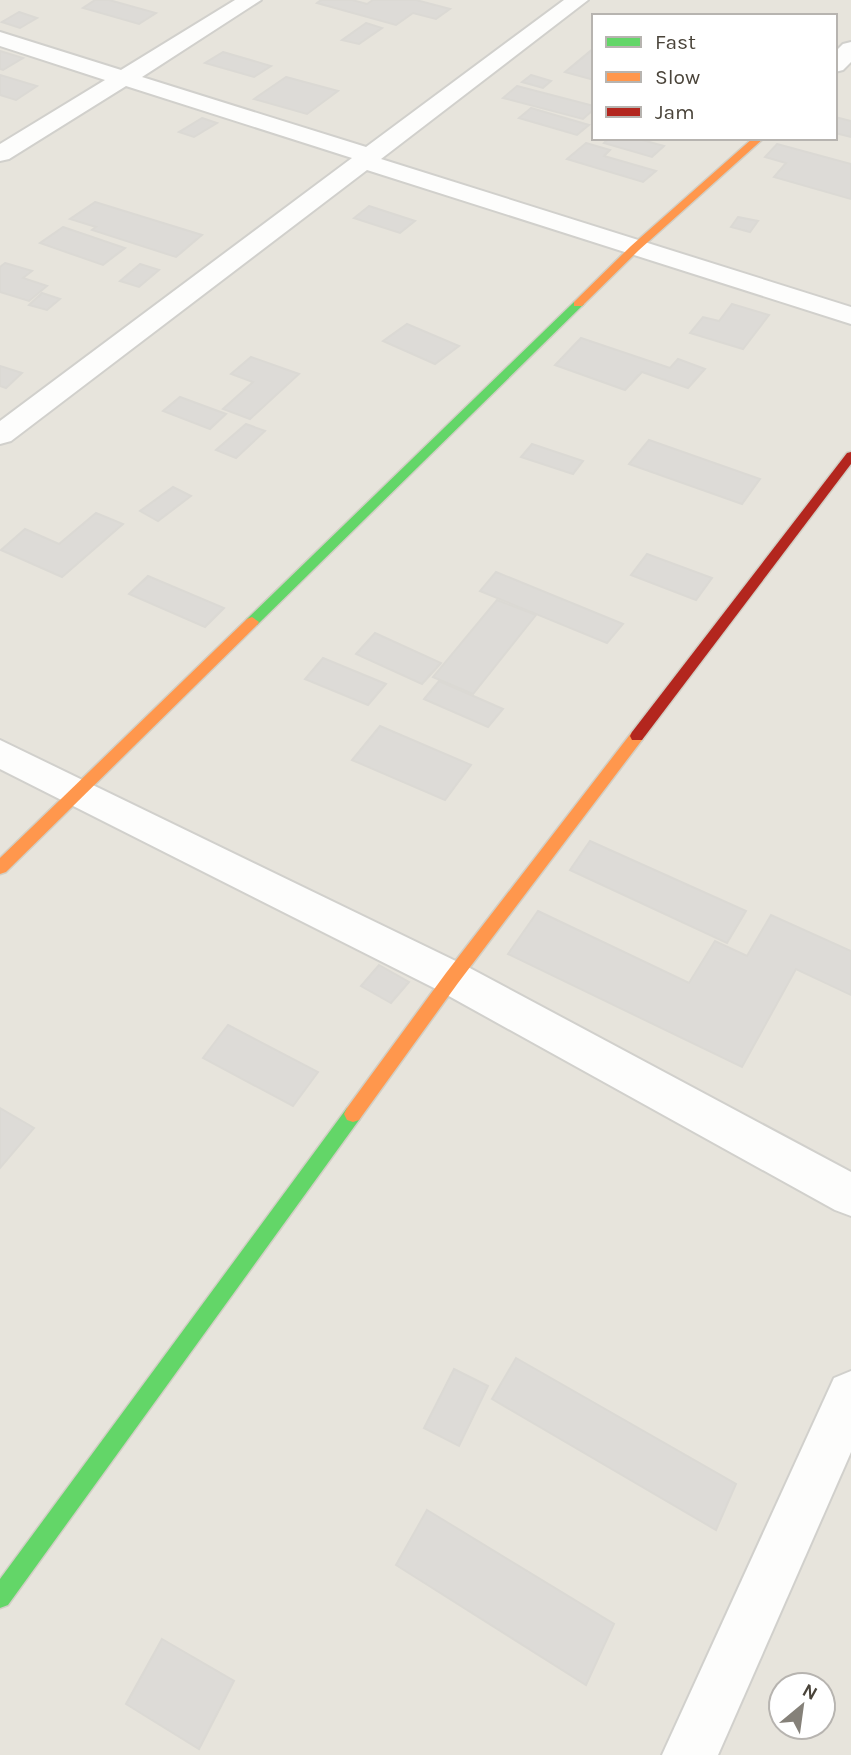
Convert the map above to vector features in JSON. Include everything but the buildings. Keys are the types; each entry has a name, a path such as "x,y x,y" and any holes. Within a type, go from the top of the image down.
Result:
{"street":[{"path":"0,154 250,0"},
{"path":"0,435 577,0"},
{"path":"0,39 635,248 851,316"},
{"path":"837,63 851,49"},
{"path":"0,868 635,248 757,140"},
{"path":"0,1597 452,978 851,456"},
{"path":"0,753 452,978 851,1195"},
{"path":"690,1755 851,1395"}],"shaded area":[{"path":"0,0 851,0 851,1755 0,1755"}],"traffic: fast":[{"path":"252,622 578,304"},
{"path":"0,1597 353,1114"}],"traffic: slow":[{"path":"578,304 635,248 757,140"},
{"path":"0,868 252,622"},
{"path":"353,1114 452,978 637,736"}],"traffic: jam":[{"path":"637,736 851,456"}]}
